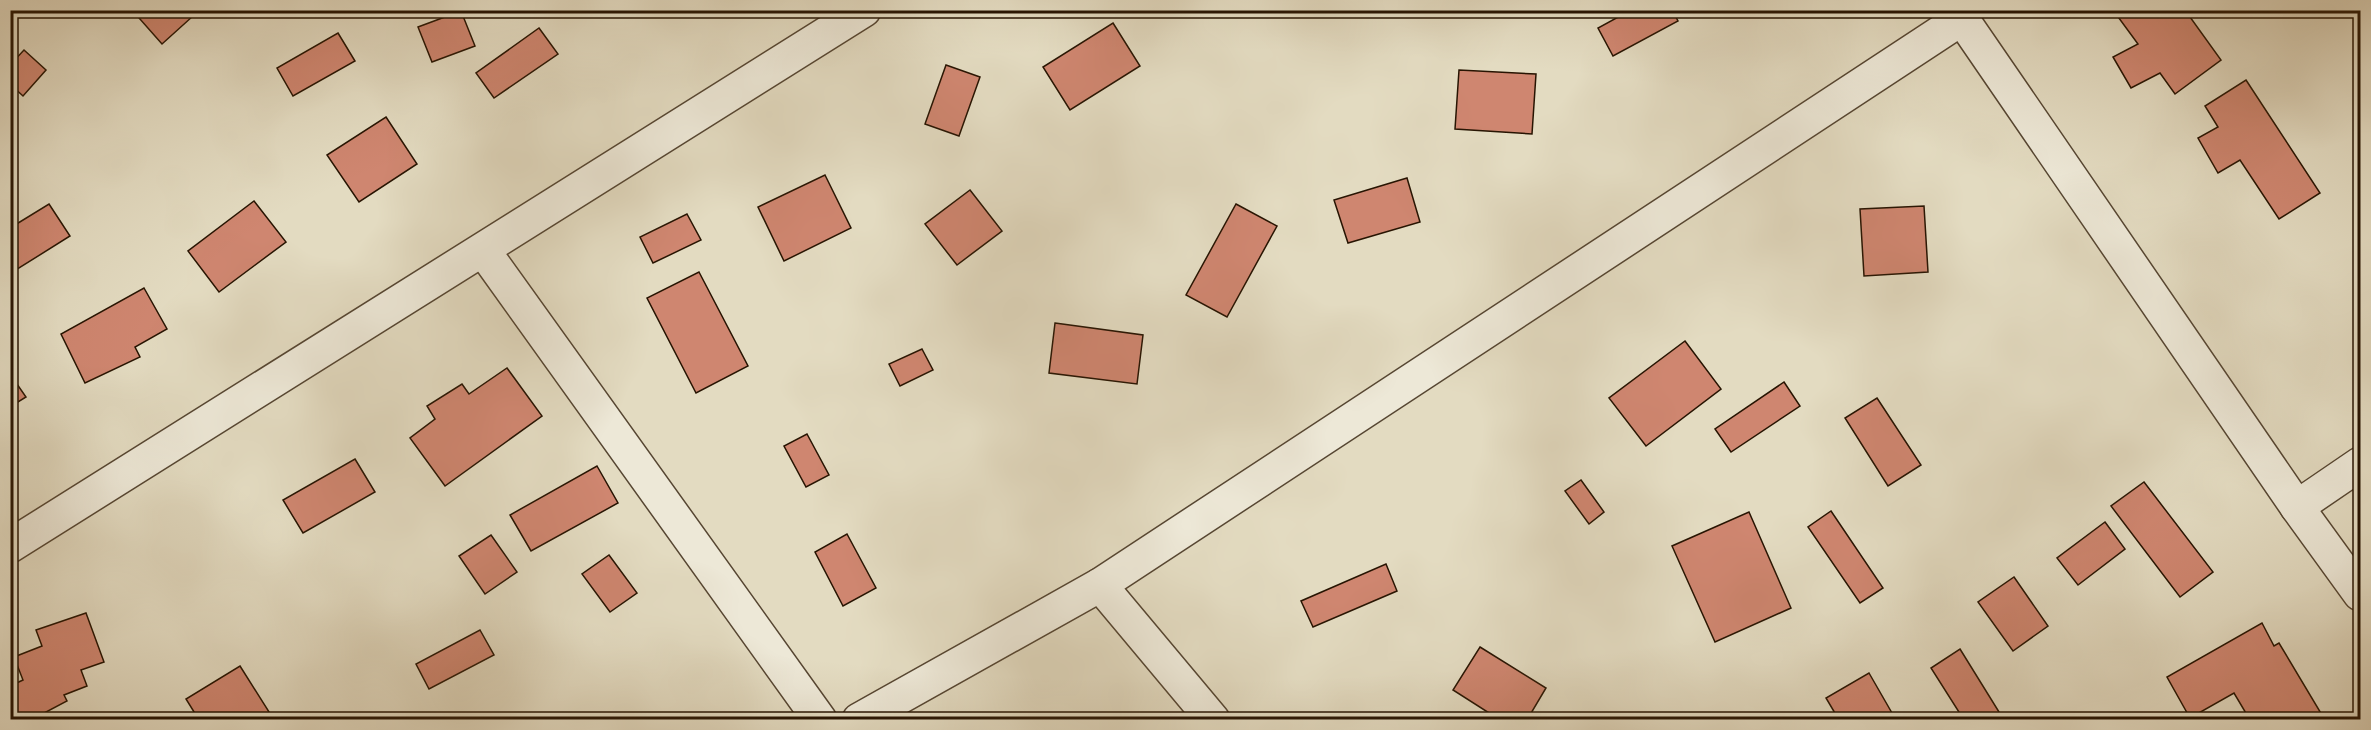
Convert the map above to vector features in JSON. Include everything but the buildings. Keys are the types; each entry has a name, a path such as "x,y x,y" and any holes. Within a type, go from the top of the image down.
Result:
{"street":[{"path":"10,546 864,10"},
{"path":"859,720 1100,585 1958,15 2297,507 2361,594"},
{"path":"483,250 820,720"},
{"path":"2297,507 2361,464"},
{"path":"1100,585 1212,720"}]}
